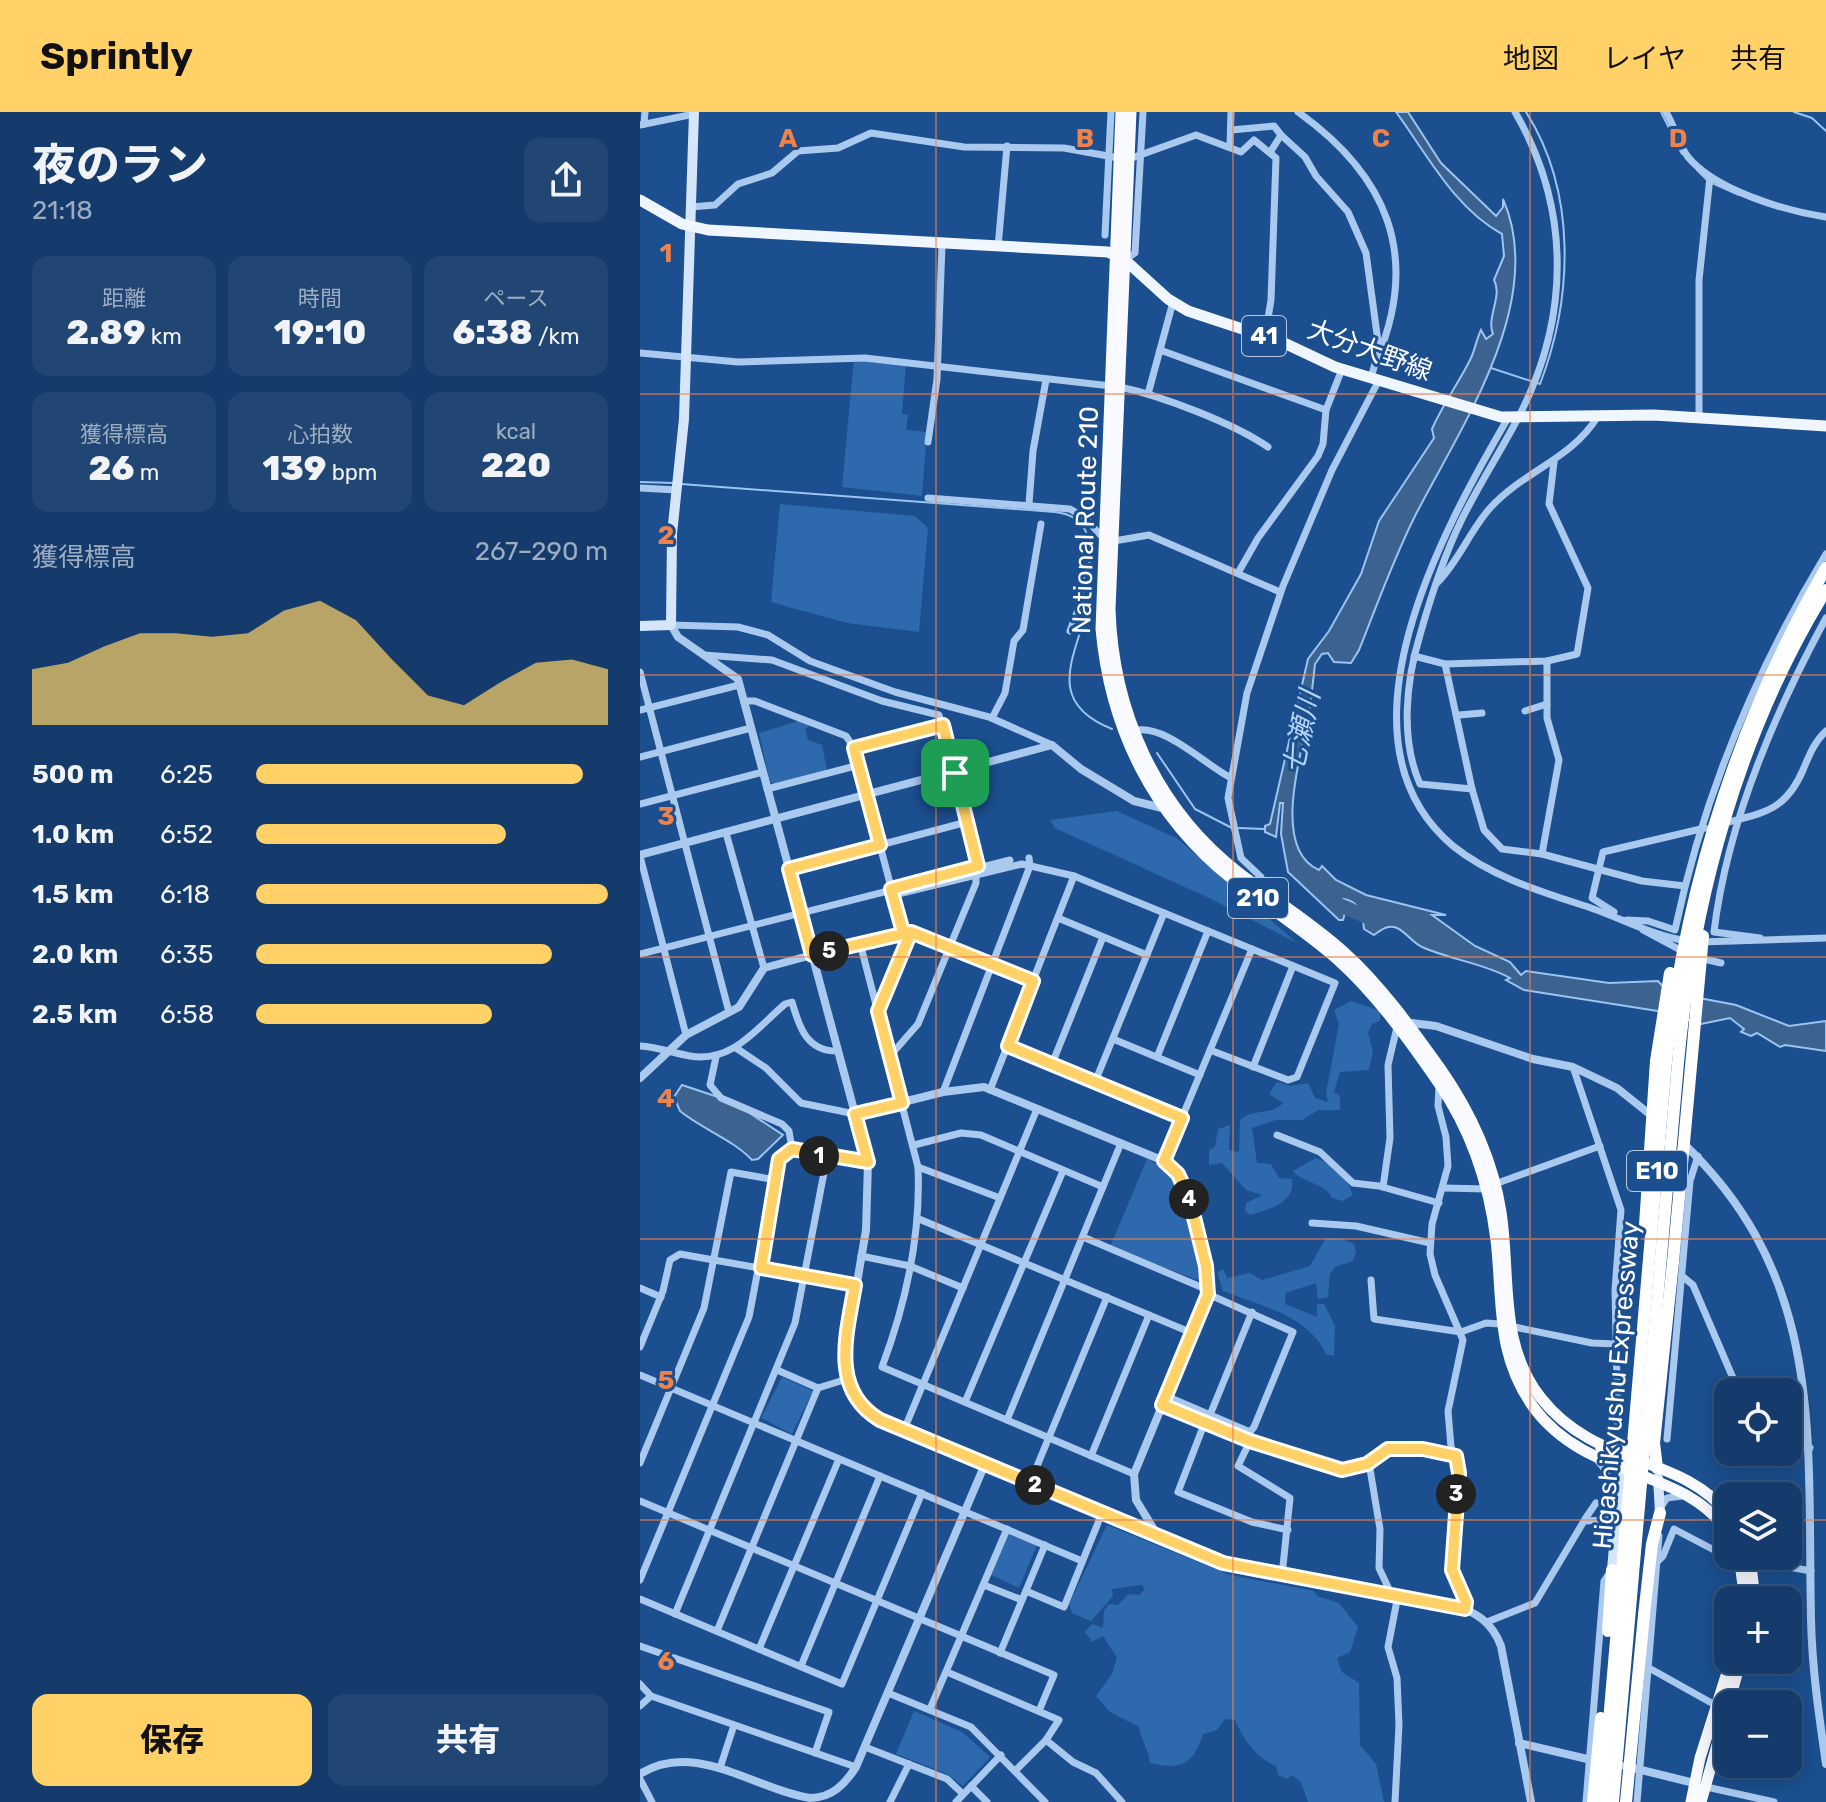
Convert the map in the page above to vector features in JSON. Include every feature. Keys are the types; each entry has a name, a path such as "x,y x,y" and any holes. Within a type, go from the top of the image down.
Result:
{"highway":[{"name":"National Route 210","path":"1121,112 1124,158 1109,540 1111,639 1119,685 1134,731 1150,769 1178,812 1215,852 1351,958 1439,1083 1458,1115 1490,1186"},
{"name":"National Route 210","path":"1124,158 1131,112"},
{"name":"National Route 210","path":"1109,540 1091,592 1114,705 1136,762 1165,810 1219,868 1337,959 1441,1069 1464,1107 1490,1186 1505,1325 1519,1360 1541,1398 1598,1453 1692,1498 1714,1516"},
{"name":"Higashikyushu Expressway","path":"1602,1802 1670,1028 1682,945 1707,827 1760,696 1826,568"},
{"name":"Higashikyushu Expressway","path":"1613,1802 1681,1027 1707,885 1751,746 1795,647 1826,590"},
{"path":"1707,827 1660,1024 1645,1190 1645,1228 1651,1278 1642,1427 1629,1468 1644,1471 1653,1467 1696,1485 1714,1501"},
{"path":"1653,1467 1660,1441 1707,885"},
{"path":"1598,1453 1625,1449 1642,1427"},
{"path":"1626,1802 1652,1544 1660,1511"},
{"path":"1593,1802 1612,1570"},
{"path":"1691,1802 1736,1674"},
{"path":"1701,1802 1699,1785 1714,1719"}],"main road":[{"path":"640,626 671,625 672,534 686,360 694,116"},
{"path":"640,200 690,227 785,237 998,247 1120,257"},
{"name":"大分大野線","path":"1120,257 1188,311 1265,336 1342,369 1490,414 1513,418 1599,414 1826,426"},
{"path":"1653,1467 1659,1484 1660,1511"},
{"path":"1612,1570 1629,1468"}],"street":[{"path":"645,112 642,125 694,116"},
{"path":"1111,112 1124,158 1135,253 1120,257"},
{"path":"1105,235 1124,158 1143,112"},
{"path":"1230,145 1231,112"},
{"path":"1298,112 1350,155 1382,202 1389,225 1394,270 1393,300 1377,359"},
{"path":"1472,789 1426,787 1418,782 1408,729 1409,685 1435,584 1468,506 1513,418 1547,340 1555,296 1557,247 1548,183 1515,112"},
{"path":"1666,112 1683,150 1710,177 1736,191 1826,217"},
{"path":"1231,130 1270,125 1278,129 1305,157 1316,176 1348,212 1369,259 1377,359 1375,379 1280,592 1252,672 1228,798 1239,854 1244,863 1261,877 1261,888"},
{"path":"691,207 715,205 738,184 772,173 798,151 838,148 867,134 964,147 1064,148 1124,158 1196,135 1230,145 1241,152 1254,140 1271,151 1278,164 1271,300 1265,336"},
{"path":"1271,151 1281,135"},
{"path":"998,247 1007,146"},
{"path":"1699,418 1699,280 1710,177"},
{"path":"928,442 937,364 942,245"},
{"path":"1148,394 1173,302"},
{"path":"1160,350 1326,410"},
{"path":"640,353 686,360 738,362 859,358 1023,373 1046,380 1115,386 1148,394 1243,432 1268,447"},
{"path":"1238,573 1258,538 1318,456 1324,438 1326,410 1342,369"},
{"path":"1029,504 1033,451 1046,380"},
{"path":"1435,584 1490,508 1512,486 1554,462 1585,436 1599,414"},
{"path":"1513,418 1448,530 1407,637 1397,690 1398,740 1403,766 1428,819 1463,854 1529,887 1627,920 1675,930 1685,886 1763,670 1826,554"},
{"path":"1414,656 1445,664 1547,661 1570,657 1578,652 1588,588 1549,504 1554,462"},
{"path":"640,488 677,490"},
{"path":"928,498 1029,504 1075,512 1109,540 1146,534 1280,592"},
{"path":"992,718 1005,693 1014,641 1023,630 1041,524"},
{"path":"1070,631 1091,592 1082,572"},
{"path":"1766,939 1714,932 1740,819 1782,708 1826,618"},
{"path":"671,625 678,637 735,676 739,685 868,1162 869,1199 843,1365 862,1408 904,1430 1223,1563 1465,1609 1487,1622 1503,1655 1531,1802"},
{"path":"671,625 738,627 768,635 804,658 863,681 992,718 1052,745 1081,769 1122,794 1178,812"},
{"path":"704,655 772,660 882,701 934,713 942,719 977,870 976,883 918,1024 890,1056"},
{"path":"1542,854 1559,760 1547,704 1547,661"},
{"path":"1445,664 1482,824 1497,845 1506,850 1542,854 1642,881 1685,886"},
{"path":"640,672 729,1012"},
{"path":"640,710 739,685"},
{"path":"744,701 755,701 846,736 854,748 892,892 907,932 878,1011"},
{"path":"1525,711 1547,704"},
{"path":"1459,715 1482,713"},
{"path":"854,748 943,725"},
{"path":"640,757 751,728"},
{"path":"1134,731 1150,728 1164,733 1187,752 1231,778"},
{"path":"1721,963 1677,950 1593,900 1597,869 1604,851 1767,812 1790,796 1813,747 1826,731"},
{"path":"686,1035 640,856 1052,745"},
{"path":"767,789 859,765"},
{"path":"640,804 763,772"},
{"path":"789,869 967,822"},
{"path":"726,833 764,968"},
{"path":"640,954 1010,860"},
{"path":"977,870 1030,862 1074,876 1335,983 1297,1077 1288,1080 1210,1050"},
{"path":"943,1092 1030,862"},
{"path":"990,1090 1074,876"},
{"path":"1095,1082 1164,913"},
{"path":"1058,918 1147,955"},
{"path":"1640,927 1663,936 1710,944 1826,938"},
{"path":"1157,1057 1208,931"},
{"path":"640,1078 686,1035 729,1012 747,997 764,968 860,943 907,932 1033,981"},
{"path":"1052,1064 1103,937"},
{"path":"860,943 918,1167 919,1219 898,1323 882,1367 1134,1474"},
{"path":"1164,1161 1252,949"},
{"path":"1253,1067 1293,966"},
{"path":"640,1036 641,1046 697,1057 716,1057 736,1048 785,1004 792,1002 803,1035 812,1045 838,1051"},
{"path":"1383,1187 1390,1138 1388,1065 1400,1024 1436,1026 1533,1059 1573,1067 1627,1095 1698,1156 1760,1235 1785,1285 1800,1345 1810,1448 1812,1646 1826,1764"},
{"path":"1113,1039 1200,1075"},
{"path":"1008,1046 1182,1118"},
{"path":"736,1048 766,1068 801,1103 855,1114 976,1086 1164,1161 1178,1174 1190,1201 1206,1266 1208,1292 1134,1474 1136,1500 1159,1537"},
{"path":"716,1057 710,1085 721,1098 782,1124 789,1131 792,1149"},
{"path":"1573,1067 1621,1210 1615,1344 1618,1429"},
{"path":"1439,1083 1438,1106 1448,1166 1430,1243 1433,1270 1463,1343 1449,1390 1448,1411 1451,1444 1459,1473 1452,1570 1466,1602 1465,1609"},
{"path":"904,1430 1037,1109"},
{"path":"1443,1124 1458,1115"},
{"path":"914,1145 961,1133 981,1135 1103,1187"},
{"path":"1277,1135 1320,1152 1353,1183 1383,1187 1439,1203"},
{"path":"1007,1420 1121,1143"},
{"path":"1444,1188 1490,1186 1600,1146"},
{"path":"792,1149 868,1162"},
{"path":"640,1580 749,1317 761,1268 779,1159 792,1149"},
{"path":"1660,1441 1682,1276 1690,1181 1698,1156"},
{"path":"675,1614 795,1323 827,1157"},
{"path":"918,1167 1000,1198"},
{"path":"965,1402 1063,1171"},
{"path":"640,1463 704,1308 731,1172 776,1180"},
{"path":"919,1219 1192,1333"},
{"path":"1312,1223 1356,1226 1430,1243"},
{"path":"1083,1237 1293,1332 1250,1432 1210,1415 1164,1401"},
{"path":"640,1347 661,1297 670,1260 680,1254 855,1285"},
{"path":"861,1256 910,1266 963,1288"},
{"path":"1682,1276 1693,1285 1733,1378"},
{"path":"1371,1280 1374,1319 1461,1332 1486,1323 1592,1343 1615,1344"},
{"path":"640,1288 661,1297"},
{"path":"1030,1483 1107,1297"},
{"path":"1210,1415 1252,1312"},
{"path":"1091,1456 1149,1315"},
{"path":"777,1370 818,1388 847,1379"},
{"path":"640,1375 1082,1561"},
{"path":"717,1631 818,1388"},
{"path":"1164,1401 1250,1441 1342,1470 1369,1463 1388,1449 1423,1449 1456,1456"},
{"path":"1202,1421 1203,1427 1178,1492 1252,1522 1288,1530"},
{"path":"1250,1441 1238,1466 1290,1498 1282,1576"},
{"path":"1802,1446 1810,1448"},
{"path":"1598,1453 1610,1480 1608,1520 1613,1554"},
{"path":"759,1649 839,1459"},
{"path":"1369,1463 1380,1529 1379,1568 1387,1593"},
{"path":"652,1802 640,1777 655,1767 687,1763 720,1768 799,1799 818,1798 832,1793 846,1782 865,1747 985,1464"},
{"path":"801,1666 880,1476"},
{"path":"640,1599 842,1684 922,1493"},
{"path":"1637,1802 1660,1511 1672,1496 1692,1498"},
{"path":"640,1501 1054,1675 1039,1711"},
{"path":"1487,1622 1535,1603 1596,1503"},
{"path":"1026,1591 1064,1607 1102,1513"},
{"path":"1584,1521 1608,1520"},
{"path":"930,1709 1007,1529"},
{"path":"1658,1561 1674,1529 1714,1550"},
{"path":"1000,1653 1045,1545"},
{"path":"1802,1569 1811,1571"},
{"path":"1586,1802 1604,1581 1612,1570"},
{"path":"984,1585 1022,1600"},
{"path":"1395,1802 1399,1725 1397,1678 1388,1647 1398,1595"},
{"path":"640,1646 829,1712 815,1753"},
{"path":"1649,1668 1714,1704"},
{"path":"947,1672 1059,1720 1046,1740 1016,1770"},
{"path":"640,1684 651,1696 856,1767"},
{"path":"888,1693 971,1727 1045,1802"},
{"path":"640,1706 651,1696"},
{"path":"720,1768 734,1725"},
{"path":"1046,1740 1073,1762 1096,1773 1122,1802"},
{"path":"1519,1743 1774,1802"},
{"path":"865,1747 947,1779 963,1794"},
{"path":"956,1802 1001,1755"},
{"path":"890,1802 909,1764"},
{"path":"971,1786 987,1802"}],"shaded area":[{"path":"854,359 906,363 902,414 908,415 906,430 927,432 922,496 842,487"},
{"path":"780,504 915,516 928,528 919,632 847,623 771,602"},
{"path":"799,721 811,725 805,729 808,740 822,745 827,771 774,784 770,782 759,733"},
{"path":"1117,811 1178,839 1297,943 1209,898 1055,828 1050,820"},
{"path":"1351,1001 1381,1011 1380,1021 1372,1024 1368,1033 1373,1051 1369,1070 1340,1072 1334,1092 1340,1096 1340,1110 1319,1110 1302,1120 1276,1120 1252,1128 1257,1163 1271,1164 1279,1178 1292,1179 1292,1187 1290,1194 1280,1204 1250,1215 1245,1211 1246,1203 1262,1195 1246,1190 1222,1163 1209,1165 1209,1150 1215,1147 1218,1129 1230,1125 1229,1150 1239,1152 1240,1120 1283,1103 1269,1094 1277,1082 1290,1086 1308,1083 1315,1098 1328,1102 1326,1093 1339,1024 1334,1010"},
{"path":"1316,1158 1339,1172 1353,1195 1343,1201 1332,1198 1325,1189 1293,1171"},
{"path":"1147,1159 1162,1167 1182,1195 1194,1230 1203,1282 1110,1247"},
{"path":"1326,1238 1340,1238 1354,1244 1356,1252 1353,1261 1335,1267 1330,1274 1328,1297 1318,1299 1316,1283 1286,1293 1285,1304 1317,1317 1317,1304 1324,1304 1335,1326 1334,1356 1326,1354 1308,1330 1295,1321 1223,1291 1217,1272 1223,1269 1227,1278 1250,1273 1262,1280 1310,1266"},
{"path":"782,1377 813,1391 792,1434 761,1418"},
{"path":"1107,1525 1230,1575 1314,1591 1317,1596 1339,1603 1358,1627 1350,1652 1337,1658 1342,1672 1359,1683 1360,1745 1376,1764 1384,1802 1308,1802 1301,1782 1292,1775 1287,1779 1278,1775 1276,1766 1251,1747 1235,1720 1225,1719 1217,1730 1203,1734 1195,1753 1184,1763 1170,1766 1150,1763 1139,1727 1110,1712 1096,1696 1112,1674 1117,1658 1103,1636 1092,1642 1085,1632 1092,1624 1103,1628 1104,1611 1109,1604 1118,1605 1128,1594 1139,1595 1145,1589 1142,1585 1112,1589 1113,1596 1091,1621 1072,1613 1069,1604"},
{"path":"1008,1526 1039,1540 1019,1588 989,1574"},
{"path":"914,1711 962,1732 990,1757 963,1786 947,1774 896,1754"}],"water":[{"path":"1396,112 1408,112 1441,163 1496,216 1503,207 1503,199 1514,238 1515,279 1507,321 1493,363 1407,533 1359,650 1351,663 1334,662 1328,653 1322,654 1315,664 1293,801 1296,843 1305,859 1319,870 1322,866 1336,880 1366,895 1446,915 1432,915 1475,946 1510,962 1521,975 1526,971 1609,983 1658,981 1668,992 1736,1005 1789,1026 1826,1021 1826,1051 1785,1045 1780,1047 1757,1033 1751,1036 1741,1032 1744,1029 1730,1018 1701,1024 1664,1012 1524,990 1500,973 1422,947 1397,928 1388,927 1374,935 1364,929 1361,914 1354,903 1344,899 1347,906 1343,920 1339,920 1288,872 1281,834 1283,803 1280,803 1276,837 1265,832 1265,826 1270,824 1308,659 1329,631 1361,574 1379,521 1434,438 1432,429 1470,360 1481,330 1486,339 1493,334 1491,321 1497,293 1494,280 1504,256 1502,234 1485,223 1456,195"},
{"path":"682,1085 733,1102 783,1135 758,1159 752,1160 680,1111 674,1097"}],"waterway":[{"path":"1491,368 1540,384 1551,351 1564,281 1562,211 1543,143 1526,112"},
{"path":"1661,112 1682,154"},
{"path":"1794,112 1812,118 1826,131"},
{"path":"1697,170 1707,180"},
{"path":"1712,183 1739,195"},
{"path":"640,482 675,483"},
{"path":"681,484 1055,512 1076,519 1089,541 1089,590 1087,609 1072,662 1071,692 1078,706 1091,718 1112,729"},
{"path":"1157,753 1195,809 1232,828"},
{"path":"1239,828 1264,829"},
{"name":"七瀬川","path":"1332,902 1379,922"}],"route":[{"path":"955,773 943,725 854,748 880,845 789,869 812,955 911,932 1033,981 1008,1046 1182,1118 1164,1161 1178,1174 1190,1201 1206,1266 1208,1294 1162,1405 1250,1441 1342,1470 1367,1464 1388,1449 1423,1449 1456,1456 1459,1473 1452,1532 1452,1570 1456,1586 1466,1602 1465,1609 1251,1571 1223,1563 880,1420 862,1408 843,1365 855,1285 761,1268 779,1159 792,1149 859,1163 868,1162 855,1114 902,1103 878,1011 884,1003 911,932 903,932 891,889 978,866 955,773"}]}
